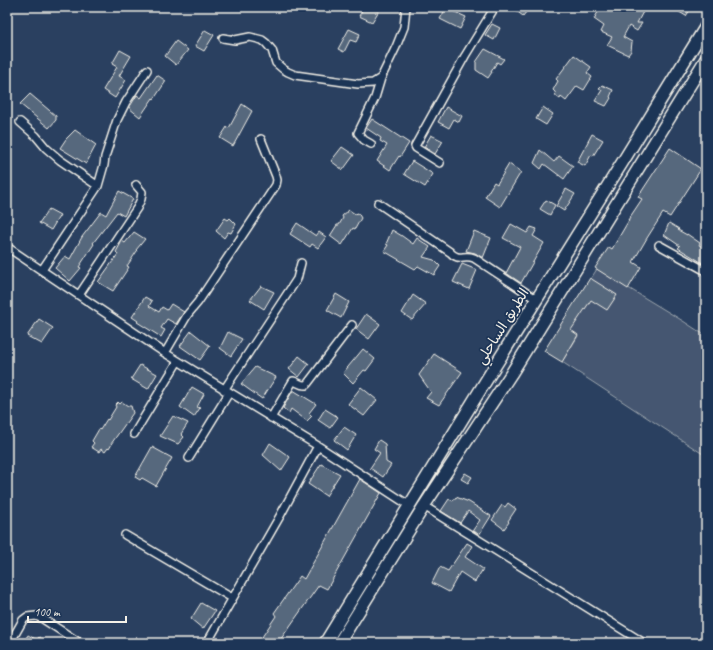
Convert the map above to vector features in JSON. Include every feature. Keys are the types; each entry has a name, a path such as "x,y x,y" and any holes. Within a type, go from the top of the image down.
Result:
{"highway":[{"name":"الطريق الساحلي","path":"326,643 536,299 706,26"},
{"path":"339,643 424,506 511,374 706,59"},
{"path":"495,366 511,374"}],"street":[{"path":"371,144 364,140 358,133 404,27 406,7"},
{"path":"440,163 415,146 495,7"},
{"path":"223,38 234,40 250,37 266,42 272,50 276,63 283,69 295,75 358,84 373,83 381,78"},
{"path":"42,270 98,186 105,157 118,120 126,102 147,70"},
{"path":"20,122 60,160 98,186"},
{"path":"165,353 188,314 198,302 276,185 276,176 261,139"},
{"path":"78,295 137,208 142,192 136,185"},
{"path":"378,203 450,252 455,257 469,256 474,258 536,299"},
{"path":"659,245 706,272"},
{"path":"7,247 165,353 318,446 410,506"},
{"path":"189,458 227,391 296,279 301,263"},
{"path":"271,418 293,381 302,386 306,386 352,324"},
{"path":"134,434 178,361"},
{"path":"207,643 280,516 318,446"},
{"path":"424,506 644,643"},
{"path":"125,535 232,598"},
{"path":"10,643 23,620 27,617 36,616 80,643"}],"shaded area":[{"path":"597,269 706,336 706,456 562,362 578,336 561,325"}],"building":[{"path":"364,7 376,7 380,9 372,22 359,16"},
{"path":"511,7 530,7 523,16"},
{"path":"601,7 640,7 644,10 637,23 642,23 637,31 629,26 623,37 632,42 631,51 628,55 607,45 612,37 601,32 604,26 594,19"},
{"path":"671,7 692,7 686,16"},
{"path":"446,8 466,17 460,29 440,19"},
{"path":"492,24 500,28 494,40 485,35"},
{"path":"349,29 360,34 356,42 350,40 344,52 338,49"},
{"path":"205,30 214,35 204,51 195,46"},
{"path":"176,41 188,50 176,65 165,56"},
{"path":"485,49 504,59 500,64 497,62 488,78 476,70 476,62"},
{"path":"120,50 131,56 119,76 126,80 115,98 103,90 117,67 112,64"},
{"path":"574,55 591,67 587,73 592,77 584,90 577,86 566,101 561,97 560,99 556,96 553,90 558,81 556,79"},
{"path":"157,75 166,81 140,117 129,108 137,95 141,98"},
{"path":"602,85 613,90 610,97 611,98 606,106 595,101 602,90 599,88"},
{"path":"30,94 56,116 56,120 49,128 20,104"},
{"path":"242,104 252,111 233,146 220,138 227,127 229,128"},
{"path":"446,107 462,116 459,122 454,119 449,128 438,122"},
{"path":"543,107 553,114 546,125 536,119"},
{"path":"372,119 409,143 390,170 377,161 387,145 380,141 381,138 366,128"},
{"path":"75,130 96,145 86,164 60,148"},
{"path":"592,134 603,140 593,156 591,155 585,166 577,162"},
{"path":"431,135 443,141 435,154 424,147"},
{"path":"342,147 354,155 343,170 331,161"},
{"path":"670,148 701,169 670,217 663,213 647,238 633,262 641,267 628,289 595,268 609,247 612,249 628,220 642,199 638,197"},
{"path":"540,150 554,162 559,156 573,166 564,179 544,164 541,169 534,163"},
{"path":"412,161 433,174 425,187 404,174"},
{"path":"509,164 521,172 500,207 485,197 494,182 497,184"},
{"path":"566,189 575,194 564,211 556,206"},
{"path":"119,191 133,199 124,216 117,212 93,243 94,244 79,267 81,268 70,281 55,268 65,256 70,259 82,237 101,212 106,215"},
{"path":"546,200 555,205 550,215 540,209"},
{"path":"49,209 60,215 51,230 39,223"},
{"path":"349,210 355,214 358,213 361,218 355,229 353,228 342,245 330,236 337,225 339,225 343,218 342,216"},
{"path":"225,218 228,220 230,218 236,224 231,233 228,232 224,238 216,231"},
{"path":"297,223 316,236 319,232 326,237 318,248 312,244 310,247 290,234"},
{"path":"669,223 700,243 699,245 706,249 706,265 678,248 680,246 664,235"},
{"path":"511,224 527,233 531,227 537,229 533,236 544,243 521,283 506,273 520,247 503,238"},
{"path":"392,230 413,244 417,238 430,247 423,257 434,260 440,266 434,275 418,266 415,269 384,251 388,245 386,244"},
{"path":"474,231 491,238 483,258 475,253 466,251"},
{"path":"134,232 145,239 136,250 137,251 127,266 129,267 113,291 98,282 118,254 116,252 122,241 125,243"},
{"path":"462,264 477,270 469,289 453,282"},
{"path":"590,278 617,295 607,310 591,300 571,330 578,335 562,362 544,351"},
{"path":"261,286 274,292 264,309 250,300"},
{"path":"336,294 349,302 341,318 327,310"},
{"path":"413,295 426,304 412,320 402,313"},
{"path":"145,297 152,301 149,306 159,312 162,307 167,310 171,304 184,312 176,324 167,319 161,328 165,330 161,337 137,322 138,321 132,317"},
{"path":"366,314 380,324 369,339 356,329"},
{"path":"39,319 53,328 42,344 27,336"},
{"path":"191,331 210,346 200,360 180,346"},
{"path":"228,332 242,339 231,356 220,348"},
{"path":"363,349 375,359 366,371 364,370 353,383 343,373"},
{"path":"434,354 462,372 439,405 426,398 431,392 419,375"},
{"path":"299,356 309,364 299,377 289,369"},
{"path":"140,365 157,374 148,389 131,379"},
{"path":"255,367 276,377 262,399 241,384"},
{"path":"192,387 204,394 197,407 200,408 194,417 180,407"},
{"path":"361,387 377,400 364,416 348,404"},
{"path":"293,390 316,404 309,413 312,416 307,421 291,409 289,413 283,408"},
{"path":"118,402 120,404 122,402 128,406 131,406 133,413 109,449 108,448 105,452 101,449 99,452 91,447 94,443 92,441 99,429 100,430 107,419 108,420"},
{"path":"325,409 338,417 330,428 318,420"},
{"path":"173,416 188,423 181,434 184,437 178,444 160,436"},
{"path":"344,427 356,435 347,450 334,440"},
{"path":"379,440 385,444 386,462 391,465 383,477 370,468 380,453 374,449"},
{"path":"270,443 290,457 281,471 263,455"},
{"path":"152,447 172,458 156,486 142,478 140,480 135,477"},
{"path":"321,464 340,474 326,496 308,484"},
{"path":"465,473 472,477 468,483 461,479"},
{"path":"360,479 381,493 327,589 319,585 278,643 258,643 276,616 274,613 300,576 304,579"},
{"path":"456,497 469,502 491,516 479,535 473,530 480,520 468,511 460,523 441,511 449,499 453,501"},
{"path":"508,503 516,509 504,529 492,520 502,505 505,507"},
{"path":"467,543 472,546 465,557 483,569 475,582 460,572 449,592 432,583 440,567 448,571"},
{"path":"201,603 215,611 203,629 191,619"},
{"path":"28,635 37,640 39,637 50,643 23,643"}]}
